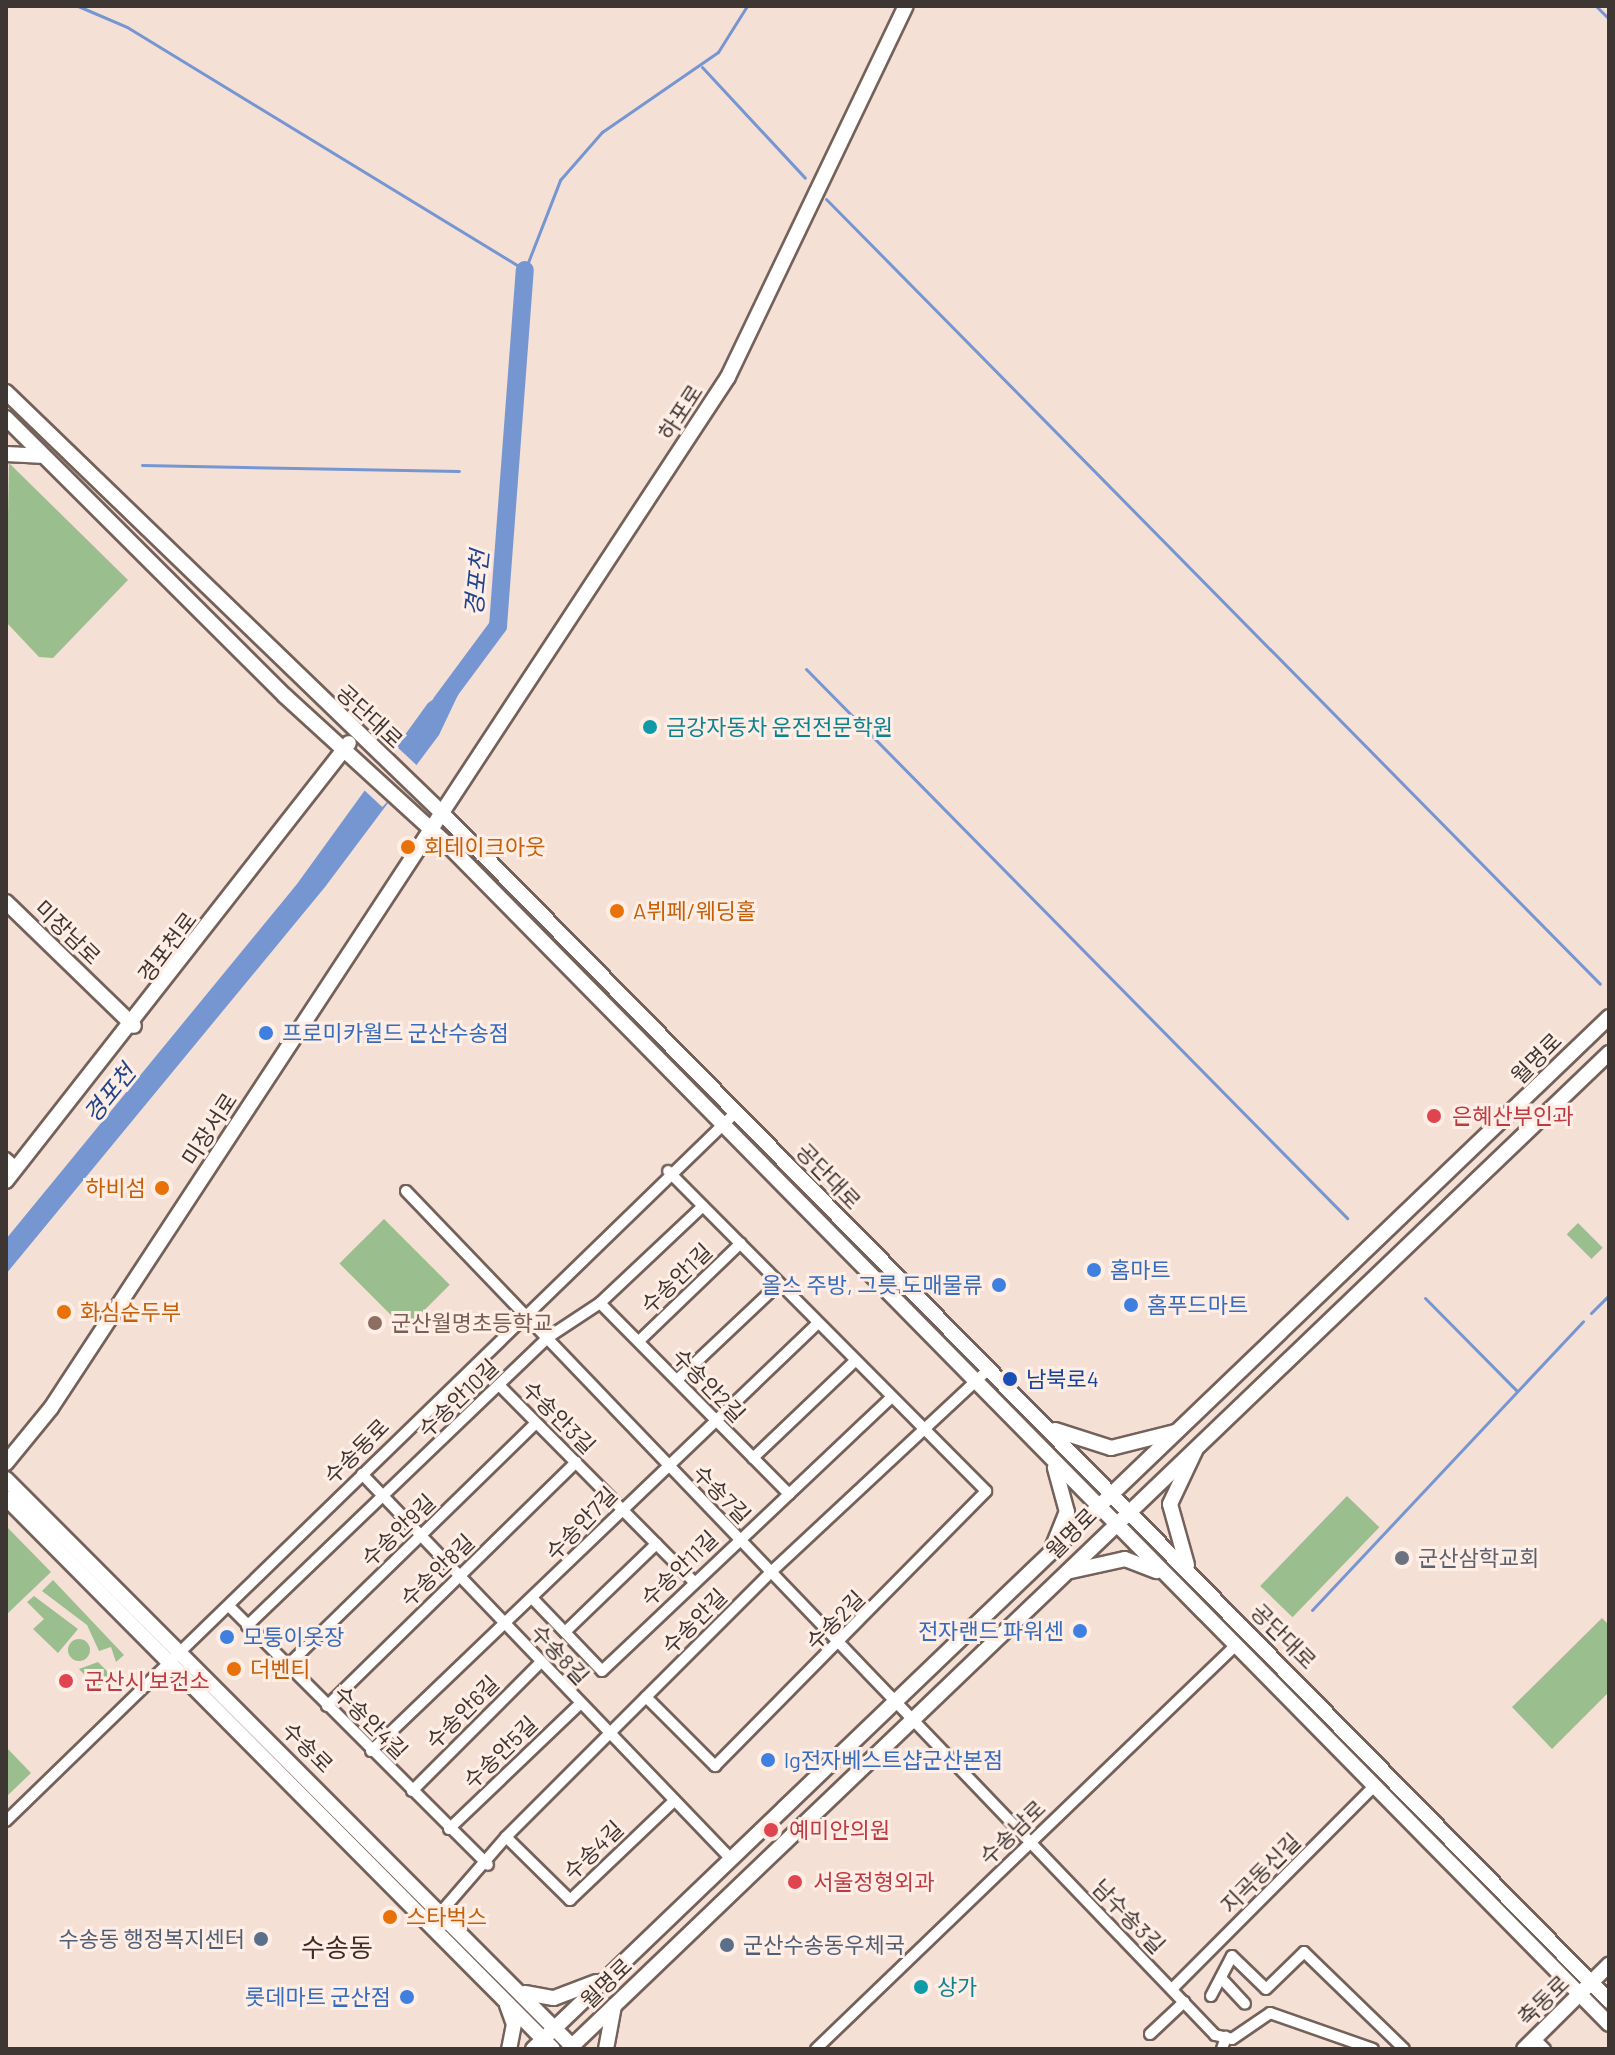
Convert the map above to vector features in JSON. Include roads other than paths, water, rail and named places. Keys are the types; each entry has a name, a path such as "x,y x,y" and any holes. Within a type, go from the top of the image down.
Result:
{"street":[{"name":"하포로","path":"443,814 728,377 906,6"},
{"name":"공단대로","path":"6,392 443,814 1609,2001"},
{"name":"공단대로","path":"6,418 344,750 433,830 721,1127 1609,2024"},
{"path":"6,429 6,438"},
{"path":"6,454 29,450 57,468"},
{"name":"경포천로","path":"6,1181 12,1163 134,1026 358,735"},
{"name":"미장서로","path":"6,1463 51,1408 443,814"},
{"name":"미장남로","path":"6,902 134,1026"},
{"name":"월명로","path":"546,2041 616,1969 1207,1408 1608,1019"},
{"name":"월명로","path":"572,2048 912,1720 1125,1509 1609,1053"},
{"name":"수송동로","path":"6,1821 229,1606 668,1171 736,1112"},
{"name":"수송안1길","path":"668,1171 926,1429"},
{"name":"수송7길","path":"406,1191 894,1702"},
{"name":"수송안10길","path":"247,1626 547,1338 600,1303 703,1206"},
{"name":"수송안1길","path":"639,1341 741,1243"},
{"path":"677,1380 779,1284"},
{"name":"수송안2길","path":"600,1303 789,1494"},
{"name":"수송안7길","path":"371,1751 534,1600 622,1509 818,1323"},
{"path":"753,1458 856,1360"},
{"name":"수송안길","path":"441,1912 488,1865 506,1837 770,1573 988,1370"},
{"name":"수송안3길","path":"500,1386 693,1581"},
{"name":"수송안11길","path":"534,1600 602,1671 693,1581 892,1397"},
{"path":"1026,1409 1061,1435 1111,1448 1167,1437 1207,1408"},
{"path":"1192,1576 1173,1536 1170,1504 1190,1458 1220,1421"},
{"name":"수송안9길","path":"287,1666 536,1423"},
{"name":"수송2길","path":"646,1697 715,1766 985,1499 986,1491 926,1429"},
{"path":"1035,1443 1067,1500 1060,1535 1039,1566"},
{"name":"수송안8길","path":"327,1706 576,1462"},
{"name":"수송8길","path":"362,1474 731,1859"},
{"name":"수송로","path":"6,1479 546,2041 572,2048"},
{"name":"수송로","path":"6,1498 441,1912 510,1982 546,2041"},
{"path":"565,1632 656,1544"},
{"path":"1056,1579 1085,1563 1125,1559 1178,1586"},
{"name":"수송안4길","path":"229,1606 488,1865"},
{"name":"수송남로","path":"816,2049 1236,1645"},
{"name":"수송안6길","path":"412,1791 541,1662"},
{"name":"남수송3길","path":"894,1702 1184,2002 1226,2037"},
{"name":"수송안5길","path":"449,1829 580,1704"},
{"name":"지곡동신길","path":"1172,1989 1375,1785"},
{"name":"수송4길","path":"506,1837 570,1900 674,1801"},
{"path":"1211,1996 1232,1956 1266,1989 1304,1952 1404,2049"},
{"name":"축동로","path":"1535,2046 1609,1965"},
{"path":"510,1982 534,1997 554,1998 616,1969"},
{"path":"1221,1978 1245,2004"},
{"path":"498,1991 514,2024 509,2049"},
{"path":"1150,2034 1184,2002"},
{"path":"606,2049 614,2006"},
{"path":"1222,2049 1226,2037 1270,2013 1373,2049"}],"water":[{"path":"467,676 439,735 325,887 6,1274 6,1239 297,884 428,703"}],"waterway":[{"name":"경포천","path":"78,6 127,27 525,270 560,180 602,132 718,52 747,6"},
{"path":"1596,6 1609,19"},
{"path":"702,67 805,178"},
{"path":"826,199 1600,984"},
{"name":"경포천","path":"441,703 498,626 525,270"},
{"path":"142,465 459,471"},
{"path":"806,669 1347,1218"},
{"path":"1591,1313 1609,1295"},
{"path":"1425,1298 1517,1391"},
{"path":"1312,1610 1583,1321"}],"place":[{"name":"금강자동차 운전전문학원","path":"650,727"},
{"name":"회테이크아웃","path":"408,847"},
{"name":"A뷔페/웨딩홀","path":"617,911"},
{"name":"프로미카월드 군산수송점","path":"266,1033"},
{"name":"은혜산부인과","path":"1434,1116"},
{"name":"하비섬","path":"162,1188"},
{"name":"홈마트","path":"1094,1270"},
{"name":"올스 주방, 그릇 도매물류","path":"999,1285"},
{"name":"홈푸드마트","path":"1131,1305"},
{"name":"화심순두부","path":"64,1312"},
{"name":"군산월명초등학교","path":"375,1323"},
{"name":"남북로4","path":"1010,1379"},
{"name":"군산삼학교회","path":"1402,1558"},
{"name":"전자랜드 파워센","path":"1080,1631"},
{"name":"모퉁이옷장","path":"227,1637"},
{"name":"더벤티","path":"234,1669"},
{"name":"군산시 보건소","path":"66,1681"},
{"name":"lg전자베스트샵군산본점","path":"768,1760"},
{"name":"예미안의원","path":"771,1830"},
{"name":"서울정형외과","path":"795,1882"},
{"name":"스타벅스","path":"390,1917"},
{"name":"수송동 행정복지센터","path":"261,1939"},
{"name":"군산수송동우체국","path":"727,1945"},
{"name":"상가","path":"921,1987"},
{"name":"롯데마트 군산점","path":"407,1997"}],"district":[{"name":"수송동","path":"337,1947"}]}
